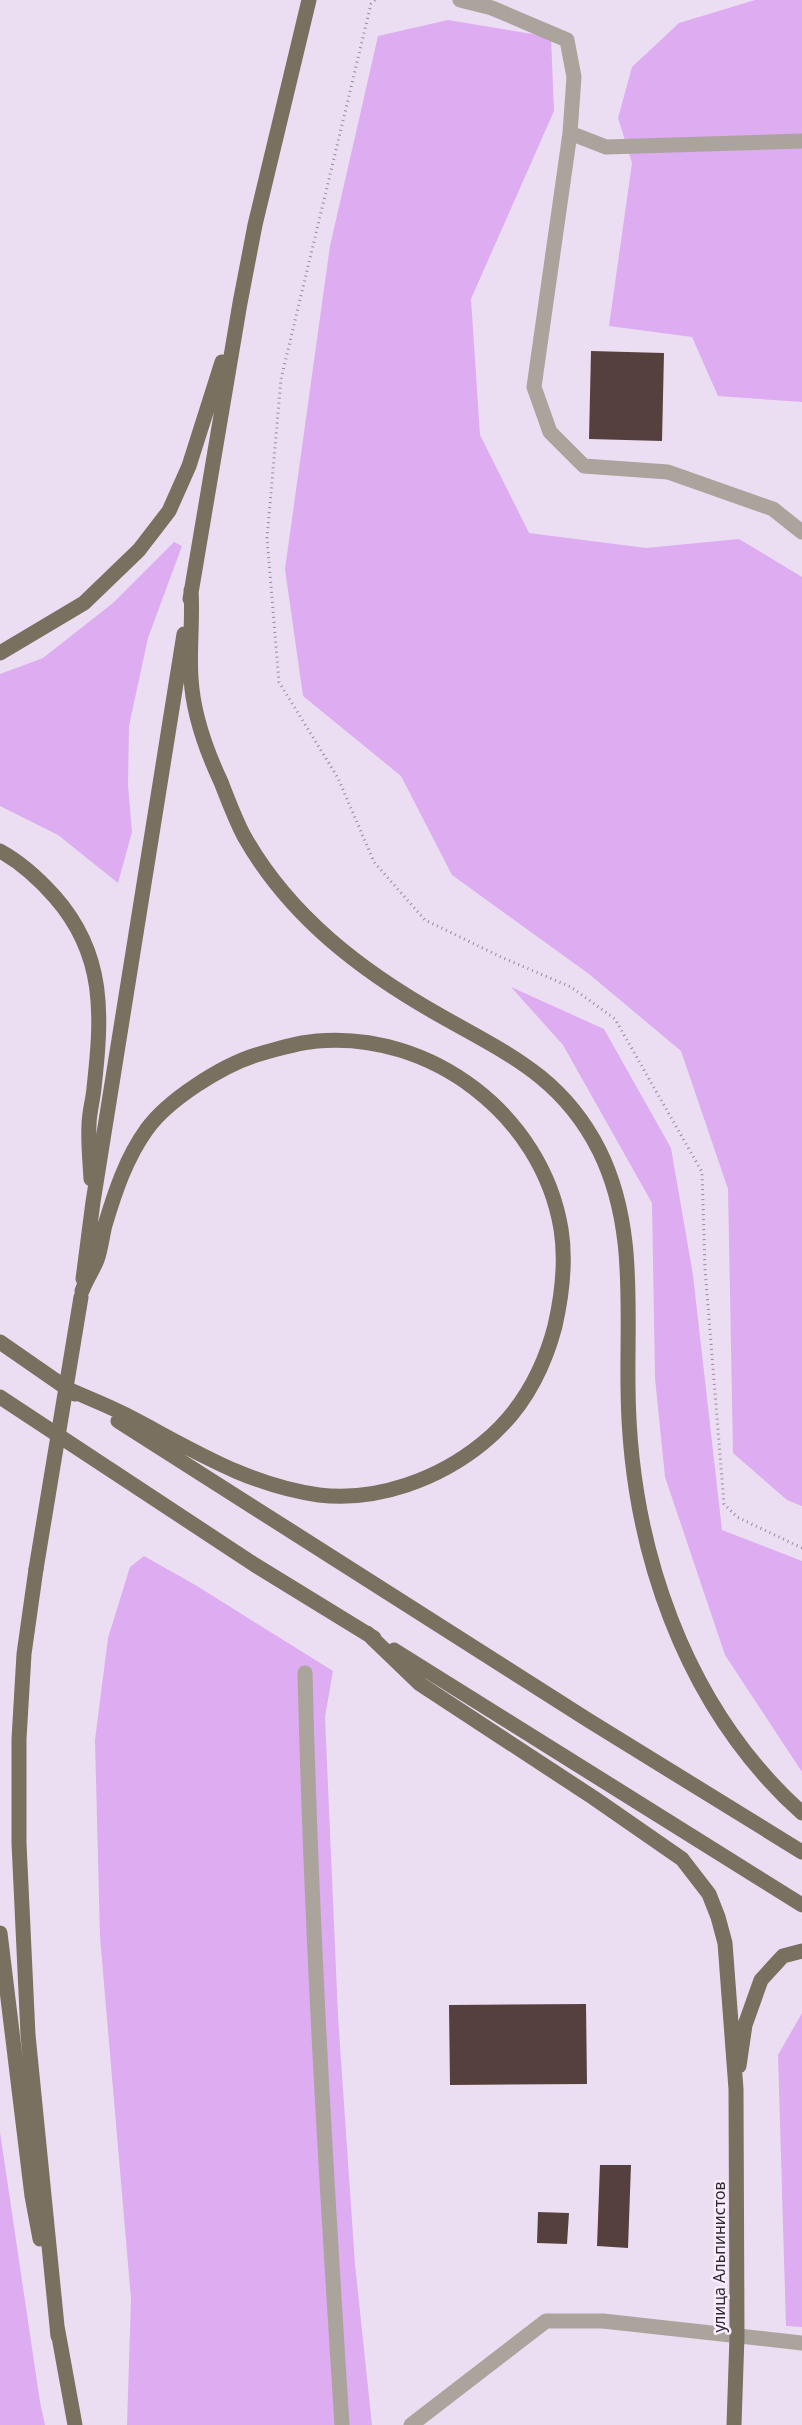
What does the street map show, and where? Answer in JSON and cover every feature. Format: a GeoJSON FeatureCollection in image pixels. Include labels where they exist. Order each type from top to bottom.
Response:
{"type":"FeatureCollection","features":[{"type":"Feature","properties":{"kind":"main road"},"geometry":{"type":"LineString","coordinates":[[58,2336],[28,2035],[20,1852],[19,1739],[24,1654],[81,1294],[93,1202],[191,590],[240,303],[255,225],[309,0]]}},
{"type":"Feature","properties":{"kind":"main road"},"geometry":{"type":"LineString","coordinates":[[0,654],[84,603],[139,550],[169,511],[189,466],[240,303]]}},
{"type":"Feature","properties":{"kind":"main road"},"geometry":{"type":"LineString","coordinates":[[191,590],[191,679],[205,746],[242,833],[269,876],[317,930],[355,961],[426,1007],[501,1050],[554,1086],[582,1121],[600,1152],[612,1181],[624,1225],[628,1262],[628,1391],[632,1448],[640,1506],[656,1577],[684,1653],[710,1702],[761,1772],[802,1813]]}},
{"type":"Feature","properties":{"kind":"main road"},"geometry":{"type":"LineString","coordinates":[[0,851],[32,872],[69,912],[83,935],[95,967],[99,998],[100,1034],[89,1123],[93,1202]]}},
{"type":"Feature","properties":{"kind":"main road"},"geometry":{"type":"LineString","coordinates":[[68,1389],[121,1412],[231,1471],[265,1483],[322,1495],[373,1494],[396,1488],[435,1474],[469,1454],[497,1431],[521,1403],[538,1375],[551,1340],[560,1306],[563,1269],[561,1228],[549,1188],[534,1156],[510,1120],[486,1096],[457,1074],[417,1056],[382,1046],[349,1041],[317,1041],[278,1048],[245,1059],[211,1076],[180,1098],[149,1126],[127,1162],[105,1226],[97,1261],[81,1294]]}},
{"type":"Feature","properties":{"kind":"main road"},"geometry":{"type":"LineString","coordinates":[[0,1342],[68,1389],[588,1720],[802,1852]]}},
{"type":"Feature","properties":{"kind":"main road"},"geometry":{"type":"LineString","coordinates":[[0,1397],[255,1565],[802,1905]]}},
{"type":"Feature","properties":{"kind":"main road"},"geometry":{"type":"LineString","coordinates":[[367,1634],[420,1684],[660,1842],[682,1859],[697,1876],[709,1894],[725,1943],[736,2090]]}},
{"type":"Feature","properties":{"kind":"main road"},"geometry":{"type":"LineString","coordinates":[[0,1934],[32,2196],[75,2425]]}},
{"type":"Feature","properties":{"kind":"main road"},"geometry":{"type":"LineString","coordinates":[[736,2090],[745,2025],[761,1980],[783,1956],[802,1951]]}},
{"type":"Feature","properties":{"kind":"main road","name":"улица Альпинистов"},"geometry":{"type":"LineString","coordinates":[[734,2425],[737,2336],[736,2090]]}},
{"type":"Feature","properties":{"kind":"street"},"geometry":{"type":"LineString","coordinates":[[460,0],[492,8],[567,40],[574,77],[570,133],[534,387],[550,432],[584,466],[668,472],[773,509],[802,532]]}},
{"type":"Feature","properties":{"kind":"street"},"geometry":{"type":"LineString","coordinates":[[570,133],[606,147],[802,141]]}},
{"type":"Feature","properties":{"kind":"street"},"geometry":{"type":"LineString","coordinates":[[305,1672],[308,1824],[320,2072],[342,2425]]}},
{"type":"Feature","properties":{"kind":"street"},"geometry":{"type":"LineString","coordinates":[[411,2425],[546,2321],[603,2321],[802,2343]]}},
{"type":"Feature","properties":{"kind":"path"},"geometry":{"type":"LineString","coordinates":[[375,0],[371,4],[281,379],[267,538],[279,682],[338,778],[374,862],[425,920],[501,957],[571,987],[615,1019],[702,1172],[706,1279],[724,1504],[737,1517],[802,1548]]}},
{"type":"Feature","properties":{"kind":"shaded area"},"geometry":{"type":"Polygon","coordinates":[[[755,0],[802,0],[802,402],[718,396],[692,337],[609,326],[632,163],[618,118],[632,67],[679,23],[755,0]]]}},
{"type":"Feature","properties":{"kind":"shaded area"},"geometry":{"type":"Polygon","coordinates":[[[448,20],[551,37],[554,111],[471,299],[480,435],[529,533],[646,548],[739,539],[802,577],[802,1506],[787,1500],[733,1453],[728,1189],[681,1051],[589,974],[452,875],[401,776],[303,696],[285,569],[330,246],[378,36],[448,20]]]}},
{"type":"Feature","properties":{"kind":"shaded area"},"geometry":{"type":"Polygon","coordinates":[[[174,542],[182,546],[148,638],[129,726],[128,785],[132,832],[118,883],[58,835],[0,806],[0,674],[43,658],[113,603],[174,542]]]}},
{"type":"Feature","properties":{"kind":"shaded area"},"geometry":{"type":"Polygon","coordinates":[[[511,987],[604,1029],[671,1148],[693,1275],[722,1530],[802,1561],[802,1772],[725,1655],[665,1477],[655,1378],[652,1203],[563,1045],[511,987]]]}},
{"type":"Feature","properties":{"kind":"shaded area"},"geometry":{"type":"Polygon","coordinates":[[[144,1556],[197,1586],[333,1671],[325,1717],[338,2016],[355,2264],[372,2425],[127,2425],[131,2299],[100,1937],[95,1740],[108,1638],[130,1567],[144,1556]]]}},
{"type":"Feature","properties":{"kind":"shaded area"},"geometry":{"type":"Polygon","coordinates":[[[802,2013],[802,2327],[786,2326],[778,2055],[802,2013]]]}},
{"type":"Feature","properties":{"kind":"shaded area"},"geometry":{"type":"Polygon","coordinates":[[[0,2132],[40,2402],[45,2425],[0,2425],[0,2132]]]}},
{"type":"Feature","properties":{"kind":"building"},"geometry":{"type":"Polygon","coordinates":[[[591,351],[664,353],[662,441],[589,439],[591,351]]]}},
{"type":"Feature","properties":{"kind":"building"},"geometry":{"type":"Polygon","coordinates":[[[586,2004],[587,2084],[450,2085],[449,2005],[586,2004]]]}},
{"type":"Feature","properties":{"kind":"building"},"geometry":{"type":"Polygon","coordinates":[[[600,2165],[631,2165],[628,2248],[597,2246],[600,2165]]]}},
{"type":"Feature","properties":{"kind":"building"},"geometry":{"type":"Polygon","coordinates":[[[538,2212],[569,2213],[567,2244],[537,2243],[538,2212]]]}}]}
